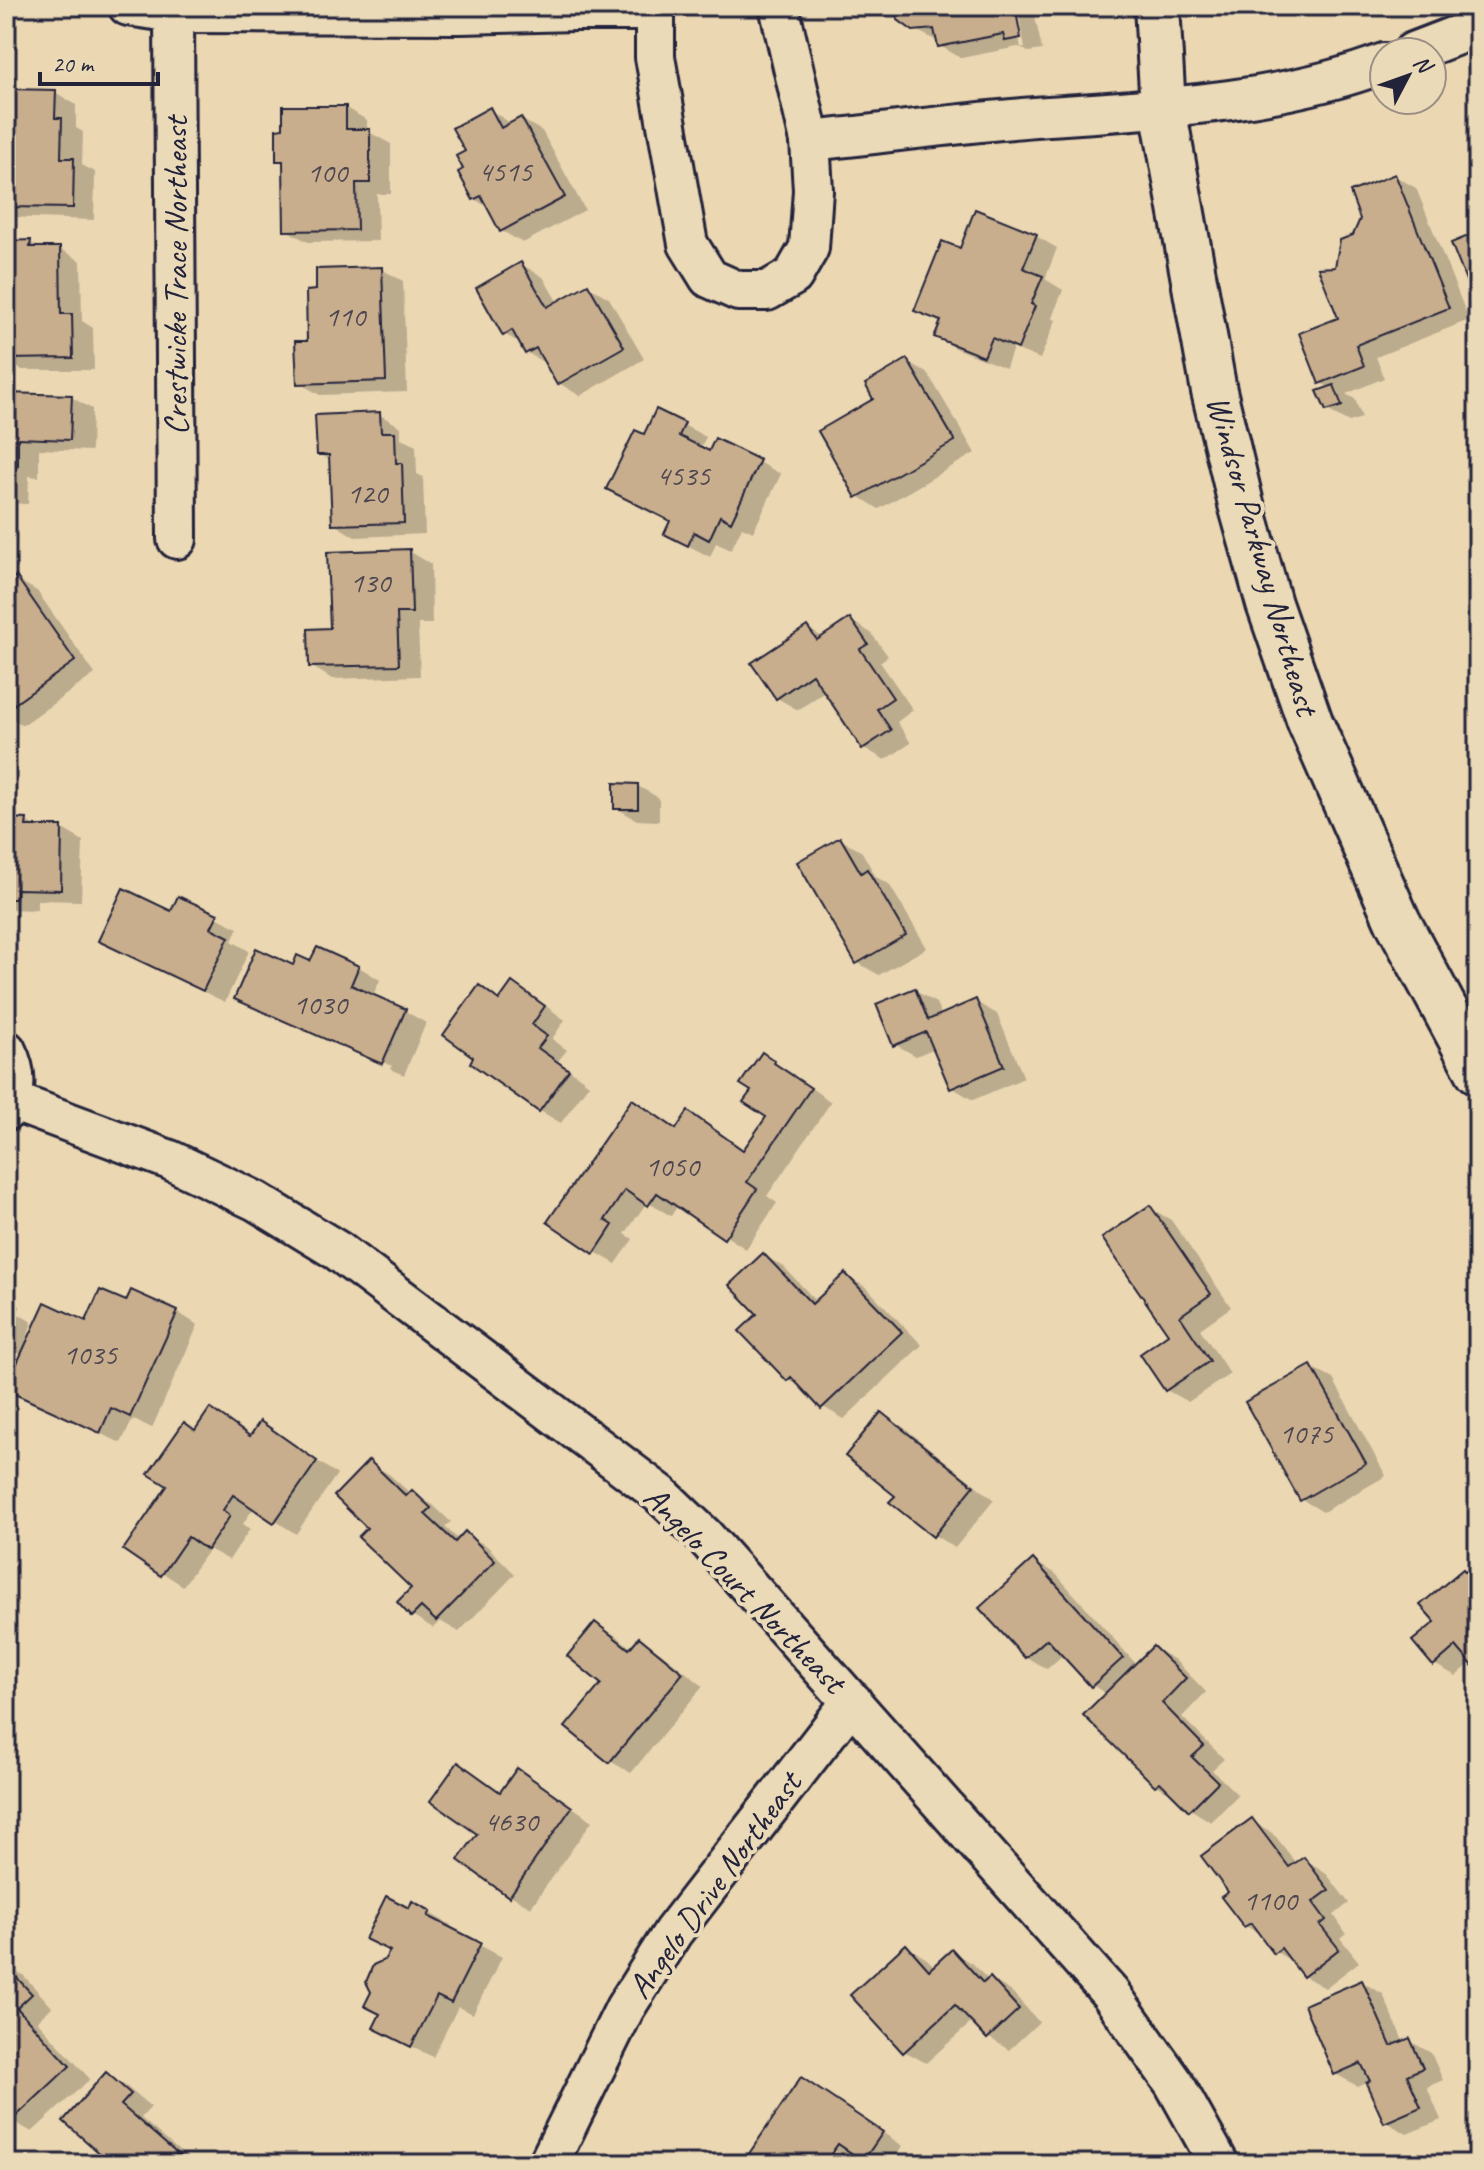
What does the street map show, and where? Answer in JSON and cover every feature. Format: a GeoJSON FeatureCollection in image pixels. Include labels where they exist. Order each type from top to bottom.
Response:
{"type":"FeatureCollection","features":[{"type":"Feature","properties":{"kind":"street"},"geometry":{"type":"LineString","coordinates":[[128,6],[174,13],[460,14],[656,9],[655,57],[688,244],[709,278],[738,291],[767,291],[793,276],[809,248],[813,190],[810,141],[779,6]]}},
{"type":"Feature","properties":{"kind":"street","name":"Windsor Parkway Northeast"},"geometry":{"type":"LineString","coordinates":[[1157,6],[1163,108],[1214,391],[1269,604],[1310,722],[1398,922],[1478,1071]]}},
{"type":"Feature","properties":{"kind":"street","name":"Crestwicke Trace Northeast"},"geometry":{"type":"LineString","coordinates":[[174,13],[177,539]]}},
{"type":"Feature","properties":{"kind":"street"},"geometry":{"type":"LineString","coordinates":[[1448,39],[1478,27]]}},
{"type":"Feature","properties":{"kind":"street"},"geometry":{"type":"LineString","coordinates":[[810,141],[1029,118],[1163,108],[1268,93],[1368,69]]}},
{"type":"Feature","properties":{"kind":"street","name":"Angelo Court Northeast"},"geometry":{"type":"LineString","coordinates":[[6,1050],[15,1078],[9,1106],[170,1160],[256,1201],[338,1251],[660,1494],[705,1537],[1110,1993],[1174,2083],[1219,2164]]}},
{"type":"Feature","properties":{"kind":"street","name":"Angelo Drive Northeast"},"geometry":{"type":"LineString","coordinates":[[548,2164],[625,2008],[673,1932],[852,1701]]}},
{"type":"Feature","properties":{"kind":"building"},"geometry":{"type":"Polygon","coordinates":[[[893,6],[1015,6],[1021,38],[1005,41],[1003,34],[938,47],[934,29],[913,31],[898,20],[893,6]]]}},
{"type":"Feature","properties":{"kind":"building"},"geometry":{"type":"Polygon","coordinates":[[[6,89],[56,90],[55,118],[62,118],[61,158],[74,158],[73,208],[6,207],[6,89]]]}},
{"type":"Feature","properties":{"kind":"building"},"geometry":{"type":"Polygon","coordinates":[[[283,106],[346,106],[346,129],[370,129],[370,183],[356,183],[357,230],[284,231],[283,161],[276,161],[276,129],[283,128],[283,106]]]}},
{"type":"Feature","properties":{"kind":"building"},"geometry":{"type":"Polygon","coordinates":[[[490,107],[501,128],[521,117],[565,197],[500,232],[481,196],[473,200],[458,172],[463,169],[456,156],[465,151],[452,128],[490,107]]]}},
{"type":"Feature","properties":{"kind":"building"},"geometry":{"type":"Polygon","coordinates":[[[1395,174],[1449,308],[1356,345],[1364,366],[1319,384],[1299,333],[1338,318],[1318,268],[1335,267],[1340,240],[1353,235],[1360,219],[1350,192],[1395,174]]]}},
{"type":"Feature","properties":{"kind":"building"},"geometry":{"type":"Polygon","coordinates":[[[975,209],[1037,234],[1023,268],[1043,276],[1018,349],[992,338],[984,357],[934,337],[941,321],[914,311],[942,241],[960,248],[975,209]]]}},
{"type":"Feature","properties":{"kind":"building"},"geometry":{"type":"Polygon","coordinates":[[[1478,232],[1478,292],[1472,295],[1451,243],[1478,232]]]}},
{"type":"Feature","properties":{"kind":"building"},"geometry":{"type":"Polygon","coordinates":[[[31,240],[30,247],[60,247],[61,314],[72,314],[73,358],[6,359],[6,241],[31,240]]]}},
{"type":"Feature","properties":{"kind":"building"},"geometry":{"type":"Polygon","coordinates":[[[521,262],[547,307],[588,284],[624,347],[557,385],[536,348],[525,354],[512,330],[503,336],[476,288],[521,262]]]}},
{"type":"Feature","properties":{"kind":"building"},"geometry":{"type":"Polygon","coordinates":[[[382,267],[386,381],[297,384],[295,341],[307,341],[306,291],[316,290],[316,269],[382,267]]]}},
{"type":"Feature","properties":{"kind":"building"},"geometry":{"type":"Polygon","coordinates":[[[907,359],[955,441],[856,498],[818,431],[873,399],[865,384],[907,359]]]}},
{"type":"Feature","properties":{"kind":"building"},"geometry":{"type":"Polygon","coordinates":[[[1334,385],[1342,406],[1326,411],[1317,391],[1334,385]]]}},
{"type":"Feature","properties":{"kind":"building"},"geometry":{"type":"Polygon","coordinates":[[[6,393],[72,395],[70,440],[18,438],[18,466],[8,465],[7,492],[6,393]]]}},
{"type":"Feature","properties":{"kind":"building"},"geometry":{"type":"Polygon","coordinates":[[[656,409],[685,423],[679,436],[709,451],[715,438],[760,460],[731,522],[720,516],[709,540],[694,532],[688,546],[664,534],[670,521],[606,489],[635,430],[644,434],[656,409]]]}},
{"type":"Feature","properties":{"kind":"building"},"geometry":{"type":"Polygon","coordinates":[[[380,412],[381,432],[395,432],[396,463],[402,463],[404,523],[332,525],[329,455],[317,455],[315,415],[380,412]]]}},
{"type":"Feature","properties":{"kind":"building"},"geometry":{"type":"Polygon","coordinates":[[[410,549],[412,613],[397,613],[399,665],[309,667],[308,629],[330,628],[327,552],[410,549]]]}},
{"type":"Feature","properties":{"kind":"building"},"geometry":{"type":"Polygon","coordinates":[[[16,576],[75,661],[6,710],[6,583],[16,576]]]}},
{"type":"Feature","properties":{"kind":"building"},"geometry":{"type":"Polygon","coordinates":[[[850,618],[868,644],[860,649],[893,698],[877,709],[891,730],[862,749],[812,674],[776,699],[751,663],[807,626],[817,640],[850,618]]]}},
{"type":"Feature","properties":{"kind":"building"},"geometry":{"type":"Polygon","coordinates":[[[614,783],[638,784],[638,809],[614,809],[614,783]]]}},
{"type":"Feature","properties":{"kind":"building"},"geometry":{"type":"Polygon","coordinates":[[[6,818],[27,819],[26,826],[62,826],[61,890],[16,889],[16,899],[6,899],[6,818]]]}},
{"type":"Feature","properties":{"kind":"building"},"geometry":{"type":"Polygon","coordinates":[[[840,837],[861,873],[867,869],[906,935],[856,964],[797,862],[840,837]]]}},
{"type":"Feature","properties":{"kind":"building"},"geometry":{"type":"Polygon","coordinates":[[[123,888],[171,911],[178,896],[218,914],[211,928],[229,937],[203,991],[98,941],[123,888]]]}},
{"type":"Feature","properties":{"kind":"building"},"geometry":{"type":"Polygon","coordinates":[[[317,947],[359,966],[351,985],[406,1009],[382,1064],[234,999],[256,948],[293,965],[297,955],[310,961],[317,947]]]}},
{"type":"Feature","properties":{"kind":"building"},"geometry":{"type":"Polygon","coordinates":[[[512,982],[545,1006],[532,1025],[547,1036],[538,1048],[569,1070],[539,1112],[470,1063],[473,1057],[443,1035],[479,985],[499,1000],[512,982]]]}},
{"type":"Feature","properties":{"kind":"building"},"geometry":{"type":"Polygon","coordinates":[[[915,988],[928,1020],[976,999],[1004,1066],[950,1089],[926,1032],[893,1046],[876,1004],[915,988]]]}},
{"type":"Feature","properties":{"kind":"building"},"geometry":{"type":"Polygon","coordinates":[[[762,1052],[811,1088],[747,1182],[757,1189],[724,1239],[657,1193],[648,1206],[625,1190],[605,1220],[613,1225],[594,1254],[547,1222],[632,1099],[676,1129],[688,1111],[743,1150],[766,1117],[743,1102],[751,1091],[740,1084],[762,1052]]]}},
{"type":"Feature","properties":{"kind":"building"},"geometry":{"type":"Polygon","coordinates":[[[1150,1205],[1211,1294],[1180,1316],[1210,1361],[1165,1391],[1140,1354],[1168,1334],[1102,1238],[1150,1205]]]}},
{"type":"Feature","properties":{"kind":"building"},"geometry":{"type":"Polygon","coordinates":[[[763,1253],[812,1304],[845,1273],[902,1332],[821,1409],[791,1377],[787,1381],[739,1331],[757,1314],[729,1285],[763,1253]]]}},
{"type":"Feature","properties":{"kind":"building"},"geometry":{"type":"Polygon","coordinates":[[[100,1290],[126,1301],[131,1290],[178,1311],[130,1417],[111,1408],[100,1433],[6,1390],[6,1387],[45,1302],[86,1321],[100,1290]]]}},
{"type":"Feature","properties":{"kind":"building"},"geometry":{"type":"Polygon","coordinates":[[[1311,1365],[1366,1463],[1300,1501],[1245,1402],[1311,1365]]]}},
{"type":"Feature","properties":{"kind":"building"},"geometry":{"type":"Polygon","coordinates":[[[210,1408],[250,1436],[260,1421],[317,1461],[274,1523],[233,1495],[223,1510],[230,1516],[207,1550],[188,1537],[161,1576],[123,1550],[167,1486],[148,1474],[184,1422],[195,1430],[210,1408]]]}},
{"type":"Feature","properties":{"kind":"building"},"geometry":{"type":"Polygon","coordinates":[[[881,1412],[974,1486],[933,1537],[889,1502],[895,1496],[845,1456],[881,1412]]]}},
{"type":"Feature","properties":{"kind":"building"},"geometry":{"type":"Polygon","coordinates":[[[369,1460],[406,1496],[412,1490],[431,1508],[425,1514],[455,1542],[465,1531],[495,1561],[436,1621],[421,1607],[411,1617],[397,1602],[411,1588],[358,1537],[367,1528],[334,1496],[369,1460]]]}},
{"type":"Feature","properties":{"kind":"building"},"geometry":{"type":"Polygon","coordinates":[[[1033,1559],[1123,1658],[1091,1687],[1047,1639],[1025,1658],[979,1608],[1033,1559]]]}},
{"type":"Feature","properties":{"kind":"building"},"geometry":{"type":"Polygon","coordinates":[[[1463,1569],[1478,1586],[1478,1672],[1456,1646],[1433,1666],[1412,1641],[1435,1622],[1420,1605],[1463,1569]]]}},
{"type":"Feature","properties":{"kind":"building"},"geometry":{"type":"Polygon","coordinates":[[[595,1622],[629,1649],[639,1637],[683,1673],[609,1763],[565,1727],[601,1684],[567,1656],[595,1622]]]}},
{"type":"Feature","properties":{"kind":"building"},"geometry":{"type":"Polygon","coordinates":[[[1153,1646],[1186,1678],[1162,1703],[1204,1746],[1192,1757],[1218,1782],[1189,1811],[1160,1782],[1155,1786],[1083,1715],[1153,1646]]]}},
{"type":"Feature","properties":{"kind":"building"},"geometry":{"type":"Polygon","coordinates":[[[458,1762],[500,1792],[517,1768],[572,1807],[509,1897],[458,1860],[477,1834],[430,1801],[458,1762]]]}},
{"type":"Feature","properties":{"kind":"building"},"geometry":{"type":"Polygon","coordinates":[[[1252,1818],[1289,1867],[1304,1857],[1329,1890],[1313,1902],[1326,1920],[1320,1925],[1339,1949],[1303,1977],[1281,1948],[1274,1954],[1251,1923],[1244,1927],[1221,1897],[1228,1892],[1201,1856],[1252,1818]]]}},
{"type":"Feature","properties":{"kind":"building"},"geometry":{"type":"Polygon","coordinates":[[[386,1896],[409,1908],[412,1901],[431,1911],[428,1916],[481,1943],[451,2003],[437,1996],[411,2047],[373,2028],[380,2014],[364,2006],[371,1992],[366,1982],[373,1965],[384,1960],[390,1951],[365,1939],[386,1896]]]}},
{"type":"Feature","properties":{"kind":"building"},"geometry":{"type":"Polygon","coordinates":[[[906,1944],[929,1970],[952,1949],[983,1983],[990,1977],[1019,2009],[987,2039],[955,2005],[903,2053],[850,1995],[906,1944]]]}},
{"type":"Feature","properties":{"kind":"building"},"geometry":{"type":"Polygon","coordinates":[[[6,1966],[32,1994],[17,2008],[70,2066],[10,2122],[6,2117],[6,1966]]]}},
{"type":"Feature","properties":{"kind":"building"},"geometry":{"type":"Polygon","coordinates":[[[1362,1980],[1391,2046],[1410,2038],[1423,2068],[1407,2075],[1421,2107],[1384,2123],[1366,2083],[1370,2081],[1361,2063],[1334,2075],[1304,2005],[1362,1980]]]}},
{"type":"Feature","properties":{"kind":"building"},"geometry":{"type":"Polygon","coordinates":[[[106,2072],[131,2094],[121,2105],[189,2164],[112,2164],[63,2121],[106,2072]]]}},
{"type":"Feature","properties":{"kind":"building"},"geometry":{"type":"Polygon","coordinates":[[[801,2077],[883,2132],[863,2161],[838,2144],[824,2164],[742,2164],[801,2077]]]}}]}
